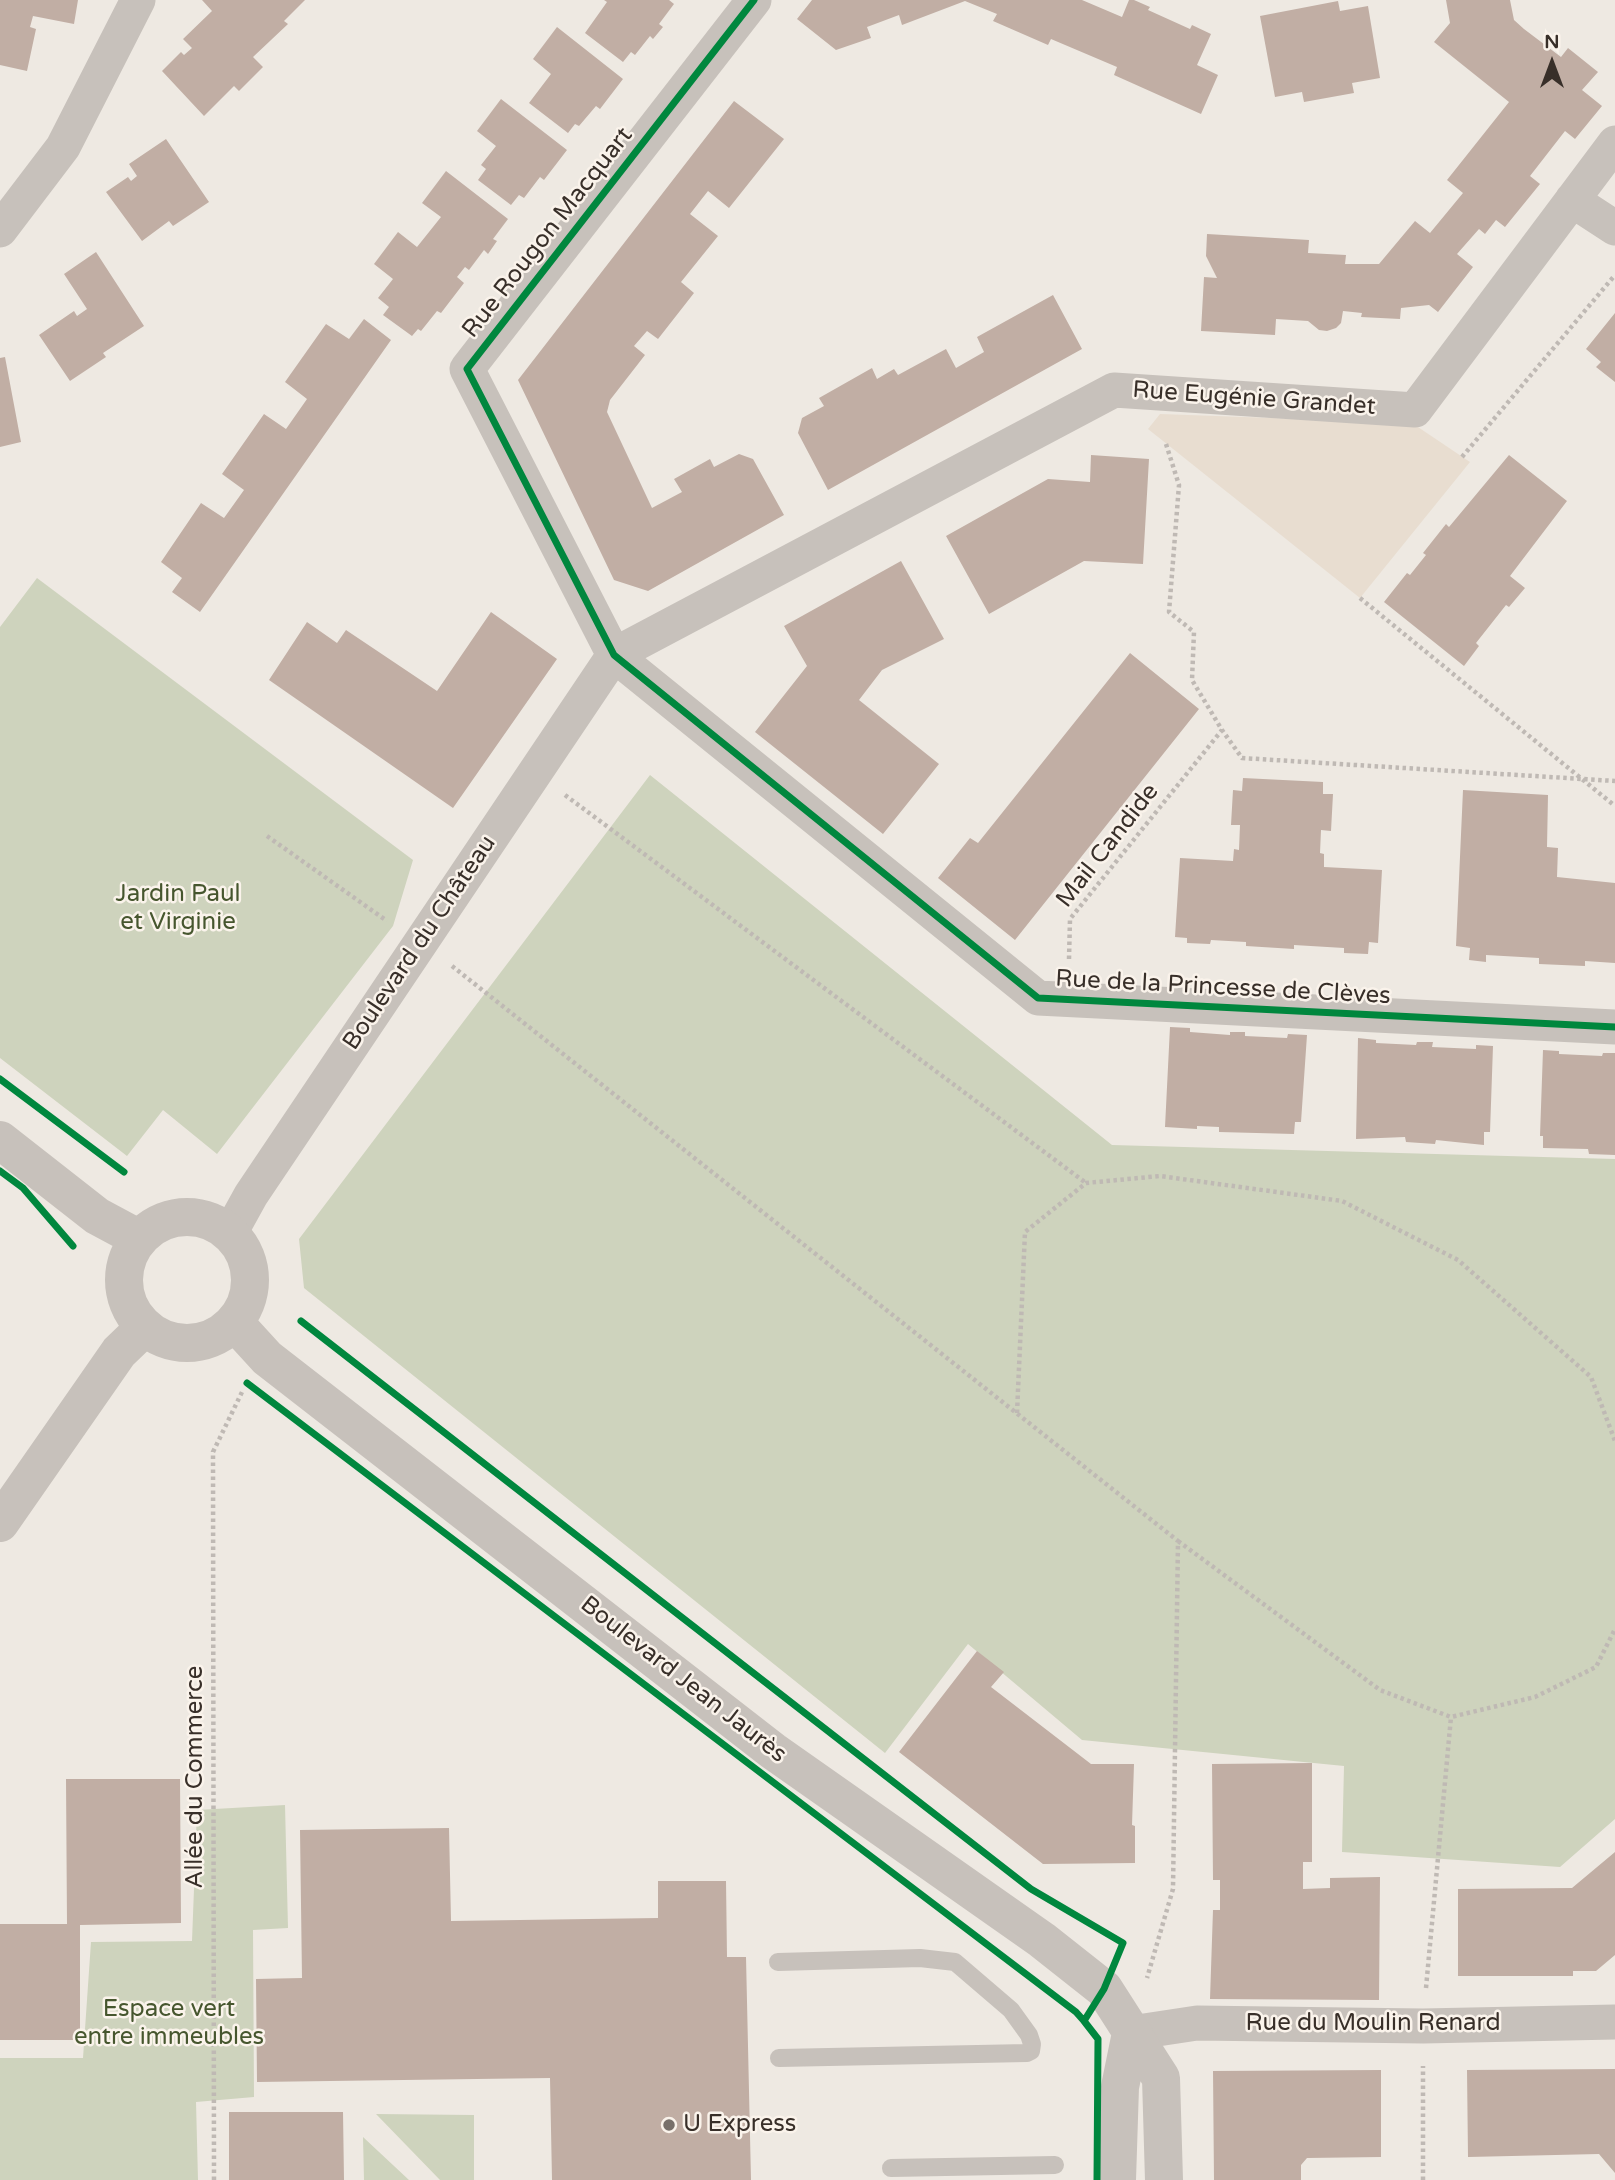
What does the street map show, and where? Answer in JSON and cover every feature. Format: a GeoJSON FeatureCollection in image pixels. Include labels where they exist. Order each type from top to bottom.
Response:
{"type":"FeatureCollection","features":[{"type":"Feature","properties":{"kind":"street"},"geometry":{"type":"LineString","coordinates":[[0,230],[63,147],[138,0]]}},
{"type":"Feature","properties":{"kind":"street","name":"Rue Rougon Macquart"},"geometry":{"type":"LineString","coordinates":[[614,655],[467,369],[754,0]]}},
{"type":"Feature","properties":{"kind":"street","name":"Rue Eugénie Grandet"},"geometry":{"type":"LineString","coordinates":[[614,655],[1114,390],[1415,410],[1615,142]]}},
{"type":"Feature","properties":{"kind":"street"},"geometry":{"type":"LineString","coordinates":[[1572,200],[1615,228]]}},
{"type":"Feature","properties":{"kind":"street","name":"Boulevard du Château"},"geometry":{"type":"LineString","coordinates":[[230,1233],[407,934],[535,773],[614,655]]}},
{"type":"Feature","properties":{"kind":"street","name":"Rue de la Princesse de Clèves"},"geometry":{"type":"LineString","coordinates":[[614,655],[1038,998],[1615,1027]]}},
{"type":"Feature","properties":{"kind":"street"},"geometry":{"type":"LineString","coordinates":[[0,1140],[97,1216],[138,1238]]}},
{"type":"Feature","properties":{"kind":"street"},"geometry":{"type":"LineString","coordinates":[[193,1216],[213,1222],[230,1233],[242,1248],[250,1267],[246,1306],[235,1323],[204,1342],[186,1344],[168,1341],[135,1319],[126,1299],[123,1278],[127,1257],[138,1238],[154,1225],[173,1218],[193,1216]]}},
{"type":"Feature","properties":{"kind":"street","name":"Boulevard Jean Jaurès"},"geometry":{"type":"LineString","coordinates":[[235,1323],[267,1358],[773,1751],[1063,1956],[1104,1989],[1120,2010],[1161,2078],[1164,2180]]}},
{"type":"Feature","properties":{"kind":"street"},"geometry":{"type":"LineString","coordinates":[[0,1523],[119,1352],[145,1327]]}},
{"type":"Feature","properties":{"kind":"street","name":"Rue du Moulin Renard"},"geometry":{"type":"LineString","coordinates":[[1131,2032],[1197,2023],[1423,2026],[1615,2022]]}},
{"type":"Feature","properties":{"kind":"street"},"geometry":{"type":"LineString","coordinates":[[1117,2180],[1120,2087],[1131,2032]]}},
{"type":"Feature","properties":{"kind":"lane"},"geometry":{"type":"LineString","coordinates":[[778,1962],[920,1958],[955,1962],[1011,2010],[1029,2035],[1031,2051],[779,2058]]}},
{"type":"Feature","properties":{"kind":"lane"},"geometry":{"type":"LineString","coordinates":[[891,2168],[1055,2165]]}},
{"type":"Feature","properties":{"kind":"path"},"geometry":{"type":"LineString","coordinates":[[1462,457],[1615,275]]}},
{"type":"Feature","properties":{"kind":"path"},"geometry":{"type":"LineString","coordinates":[[1166,444],[1180,485],[1169,612],[1194,632],[1192,680],[1242,758],[1615,781]]}},
{"type":"Feature","properties":{"kind":"path"},"geometry":{"type":"LineString","coordinates":[[1360,598],[1615,806]]}},
{"type":"Feature","properties":{"kind":"path"},"geometry":{"type":"LineString","coordinates":[[535,773],[1086,1183]]}},
{"type":"Feature","properties":{"kind":"path"},"geometry":{"type":"LineString","coordinates":[[267,836],[407,934],[1178,1541],[1380,1690],[1451,1717],[1535,1697],[1596,1667],[1615,1629]]}},
{"type":"Feature","properties":{"kind":"path"},"geometry":{"type":"LineString","coordinates":[[1017,1414],[1025,1231],[1086,1183],[1160,1176],[1342,1201],[1458,1260],[1591,1377],[1613,1428],[1615,1441]]}},
{"type":"Feature","properties":{"kind":"path"},"geometry":{"type":"LineString","coordinates":[[1131,2032],[1173,1889],[1178,1541]]}},
{"type":"Feature","properties":{"kind":"path"},"geometry":{"type":"LineString","coordinates":[[1423,2180],[1423,2026],[1451,1717]]}},
{"type":"Feature","properties":{"kind":"green space","name":"Jardin Paul et Virginie"},"geometry":{"type":"Polygon","coordinates":[[[37,578],[413,860],[393,926],[217,1154],[163,1110],[127,1156],[0,1058],[0,627],[37,578]]]}},
{"type":"Feature","properties":{"kind":"green space"},"geometry":{"type":"Polygon","coordinates":[[[650,775],[1112,1145],[1615,1159],[1615,1819],[1560,1867],[1342,1852],[1344,1766],[1082,1740],[968,1644],[885,1753],[304,1288],[299,1239],[650,775]]]}},
{"type":"Feature","properties":{"kind":"green space","name":"Espace vert entre immeubles"},"geometry":{"type":"Polygon","coordinates":[[[285,1805],[288,1928],[253,1930],[254,2097],[196,2102],[198,2180],[0,2180],[0,2058],[83,2058],[91,1942],[192,1941],[197,1810],[285,1805]]]}},
{"type":"Feature","properties":{"kind":"green space"},"geometry":{"type":"Polygon","coordinates":[[[376,2114],[474,2115],[474,2180],[440,2180],[376,2114]]]}},
{"type":"Feature","properties":{"kind":"green space"},"geometry":{"type":"Polygon","coordinates":[[[363,2137],[409,2180],[364,2180],[363,2137]]]}},
{"type":"Feature","properties":{"kind":"shaded area"},"geometry":{"type":"Polygon","coordinates":[[[1160,414],[1412,423],[1470,462],[1360,598],[1148,429],[1160,414]]]}},
{"type":"Feature","properties":{"kind":"building"},"geometry":{"type":"Polygon","coordinates":[[[0,0],[78,0],[74,24],[33,16],[30,27],[36,29],[27,71],[0,65],[0,0]]]}},
{"type":"Feature","properties":{"kind":"building"},"geometry":{"type":"Polygon","coordinates":[[[202,0],[305,0],[284,21],[288,24],[253,57],[263,67],[239,91],[234,86],[204,116],[162,71],[181,52],[184,55],[192,48],[183,39],[212,11],[202,0]]]}},
{"type":"Feature","properties":{"kind":"building"},"geometry":{"type":"Polygon","coordinates":[[[604,0],[669,0],[674,4],[659,24],[663,27],[653,39],[650,36],[635,55],[631,52],[623,62],[585,33],[607,2],[604,0]]]}},
{"type":"Feature","properties":{"kind":"building"},"geometry":{"type":"Polygon","coordinates":[[[812,0],[1082,0],[1122,17],[1129,0],[1134,0],[1150,7],[1148,10],[1190,29],[1192,25],[1211,34],[1197,65],[1218,75],[1201,114],[1114,75],[1117,67],[1051,39],[1048,45],[993,21],[997,14],[965,1],[902,25],[899,15],[867,27],[871,38],[836,50],[797,19],[812,0]]]}},
{"type":"Feature","properties":{"kind":"building"},"geometry":{"type":"Polygon","coordinates":[[[1446,0],[1510,0],[1514,20],[1524,29],[1561,57],[1568,48],[1598,72],[1582,90],[1602,106],[1575,139],[1565,131],[1530,176],[1540,184],[1505,227],[1496,220],[1485,234],[1479,229],[1457,254],[1473,267],[1438,312],[1429,305],[1401,308],[1400,319],[1361,317],[1362,313],[1343,311],[1341,323],[1327,331],[1319,330],[1308,321],[1276,319],[1275,335],[1201,331],[1204,277],[1217,278],[1206,256],[1207,234],[1309,240],[1308,253],[1346,255],[1345,264],[1379,264],[1415,221],[1430,233],[1463,193],[1447,180],[1509,102],[1434,42],[1450,23],[1446,0]]]}},
{"type":"Feature","properties":{"kind":"building"},"geometry":{"type":"Polygon","coordinates":[[[1338,1],[1340,11],[1368,6],[1380,78],[1352,83],[1354,93],[1304,102],[1302,92],[1275,97],[1260,16],[1338,1]]]}},
{"type":"Feature","properties":{"kind":"building"},"geometry":{"type":"Polygon","coordinates":[[[557,27],[623,79],[600,109],[596,106],[579,126],[575,124],[568,133],[529,103],[551,74],[533,59],[557,27]]]}},
{"type":"Feature","properties":{"kind":"building"},"geometry":{"type":"Polygon","coordinates":[[[501,99],[567,150],[544,180],[540,177],[524,198],[519,195],[511,205],[478,180],[486,169],[481,165],[496,146],[477,131],[501,99]]]}},
{"type":"Feature","properties":{"kind":"building"},"geometry":{"type":"Polygon","coordinates":[[[734,101],[784,139],[729,208],[708,191],[690,214],[718,236],[681,282],[694,293],[658,339],[647,331],[634,346],[645,355],[610,400],[607,412],[652,508],[682,492],[674,479],[710,459],[714,467],[739,454],[753,459],[784,515],[648,591],[614,580],[518,380],[734,101]]]}},
{"type":"Feature","properties":{"kind":"building"},"geometry":{"type":"Polygon","coordinates":[[[166,139],[209,202],[173,226],[169,221],[142,241],[106,192],[128,177],[131,181],[137,176],[129,164],[166,139]]]}},
{"type":"Feature","properties":{"kind":"building"},"geometry":{"type":"Polygon","coordinates":[[[446,171],[508,219],[493,239],[497,241],[488,254],[484,250],[469,270],[465,267],[457,277],[464,283],[441,313],[437,311],[421,331],[418,329],[412,336],[383,315],[389,307],[378,298],[393,279],[374,264],[398,232],[417,247],[441,217],[422,203],[446,171]]]}},
{"type":"Feature","properties":{"kind":"building"},"geometry":{"type":"Polygon","coordinates":[[[96,252],[144,326],[103,353],[106,357],[70,381],[39,335],[74,311],[77,316],[87,309],[64,274],[96,252]]]}},
{"type":"Feature","properties":{"kind":"building"},"geometry":{"type":"Polygon","coordinates":[[[1053,295],[1082,349],[828,490],[798,433],[802,418],[824,406],[819,398],[872,368],[877,379],[894,369],[898,375],[946,349],[956,368],[984,352],[977,337],[1053,295]]]}},
{"type":"Feature","properties":{"kind":"building"},"geometry":{"type":"Polygon","coordinates":[[[1615,313],[1615,382],[1596,367],[1601,362],[1586,349],[1615,313]]]}},
{"type":"Feature","properties":{"kind":"building"},"geometry":{"type":"Polygon","coordinates":[[[364,319],[391,340],[200,612],[172,592],[182,578],[161,562],[201,503],[224,518],[244,490],[222,474],[264,414],[286,429],[307,399],[285,382],[326,324],[349,339],[364,319]]]}},
{"type":"Feature","properties":{"kind":"building"},"geometry":{"type":"Polygon","coordinates":[[[5,357],[21,442],[0,447],[0,358],[5,357]]]}},
{"type":"Feature","properties":{"kind":"building"},"geometry":{"type":"Polygon","coordinates":[[[1091,455],[1149,459],[1143,564],[1084,561],[989,614],[946,536],[1048,479],[1090,482],[1091,455]]]}},
{"type":"Feature","properties":{"kind":"building"},"geometry":{"type":"Polygon","coordinates":[[[1509,455],[1567,501],[1510,576],[1525,588],[1509,607],[1506,605],[1476,643],[1479,646],[1464,666],[1384,602],[1407,573],[1410,575],[1426,555],[1423,553],[1446,524],[1449,527],[1509,455]]]}},
{"type":"Feature","properties":{"kind":"building"},"geometry":{"type":"Polygon","coordinates":[[[901,561],[944,639],[882,670],[859,700],[939,764],[883,834],[755,732],[807,666],[784,626],[901,561]]]}},
{"type":"Feature","properties":{"kind":"building"},"geometry":{"type":"Polygon","coordinates":[[[491,612],[557,659],[453,808],[269,680],[307,622],[337,643],[346,630],[437,691],[491,612]]]}},
{"type":"Feature","properties":{"kind":"building"},"geometry":{"type":"Polygon","coordinates":[[[1130,653],[1199,709],[1015,940],[938,878],[970,838],[978,843],[1130,653]]]}},
{"type":"Feature","properties":{"kind":"building"},"geometry":{"type":"Polygon","coordinates":[[[1243,778],[1323,782],[1323,794],[1333,794],[1331,831],[1321,830],[1320,853],[1324,854],[1324,867],[1382,870],[1378,943],[1369,942],[1368,954],[1344,953],[1344,948],[1246,946],[1246,942],[1211,940],[1210,944],[1187,943],[1187,938],[1175,937],[1180,858],[1233,861],[1234,849],[1239,850],[1240,825],[1231,825],[1233,790],[1242,791],[1243,778]]]}},
{"type":"Feature","properties":{"kind":"building"},"geometry":{"type":"Polygon","coordinates":[[[1463,790],[1548,795],[1547,847],[1558,848],[1557,877],[1615,883],[1615,963],[1585,961],[1585,966],[1539,964],[1539,958],[1486,955],[1486,962],[1469,960],[1470,948],[1456,946],[1463,790]]]}},
{"type":"Feature","properties":{"kind":"building"},"geometry":{"type":"Polygon","coordinates":[[[1170,1027],[1190,1028],[1190,1032],[1230,1035],[1230,1032],[1245,1032],[1245,1036],[1287,1038],[1288,1034],[1307,1035],[1301,1122],[1295,1122],[1294,1134],[1219,1132],[1219,1127],[1165,1127],[1170,1027]]]}},
{"type":"Feature","properties":{"kind":"building"},"geometry":{"type":"Polygon","coordinates":[[[1358,1038],[1376,1040],[1376,1043],[1416,1045],[1417,1042],[1433,1042],[1432,1047],[1476,1049],[1476,1045],[1493,1046],[1490,1132],[1484,1132],[1484,1145],[1436,1140],[1435,1144],[1406,1142],[1405,1137],[1356,1139],[1358,1038]]]}},
{"type":"Feature","properties":{"kind":"building"},"geometry":{"type":"Polygon","coordinates":[[[1543,1050],[1559,1051],[1559,1054],[1602,1056],[1603,1053],[1615,1053],[1615,1155],[1589,1154],[1588,1149],[1543,1148],[1543,1136],[1540,1136],[1543,1050]]]}},
{"type":"Feature","properties":{"kind":"building"},"geometry":{"type":"Polygon","coordinates":[[[977,1651],[1004,1672],[991,1687],[1091,1764],[1134,1764],[1132,1825],[1135,1826],[1135,1863],[1043,1864],[899,1752],[977,1651]]]}},
{"type":"Feature","properties":{"kind":"building"},"geometry":{"type":"Polygon","coordinates":[[[1312,1763],[1312,1862],[1303,1862],[1303,1889],[1330,1888],[1330,1878],[1380,1877],[1379,2000],[1210,1999],[1213,1910],[1220,1910],[1220,1880],[1213,1880],[1212,1764],[1312,1763]]]}},
{"type":"Feature","properties":{"kind":"building"},"geometry":{"type":"Polygon","coordinates":[[[66,1779],[180,1779],[181,1923],[80,1925],[80,2040],[0,2040],[0,1924],[67,1924],[66,1779]]]}},
{"type":"Feature","properties":{"kind":"building"},"geometry":{"type":"Polygon","coordinates":[[[449,1828],[451,1921],[658,1918],[658,1881],[726,1881],[727,1957],[746,1957],[751,2180],[552,2180],[550,2078],[257,2082],[256,1979],[302,1978],[300,1830],[449,1828]]]}},
{"type":"Feature","properties":{"kind":"building"},"geometry":{"type":"Polygon","coordinates":[[[1615,1852],[1615,1955],[1596,1971],[1573,1971],[1573,1976],[1458,1976],[1458,1889],[1572,1888],[1615,1852]]]}},
{"type":"Feature","properties":{"kind":"building"},"geometry":{"type":"Polygon","coordinates":[[[1615,2069],[1615,2173],[1599,2154],[1468,2157],[1467,2070],[1615,2069]]]}},
{"type":"Feature","properties":{"kind":"building"},"geometry":{"type":"Polygon","coordinates":[[[1381,2070],[1381,2157],[1307,2158],[1301,2165],[1301,2180],[1214,2180],[1213,2071],[1381,2070]]]}},
{"type":"Feature","properties":{"kind":"building"},"geometry":{"type":"Polygon","coordinates":[[[229,2112],[343,2112],[344,2180],[229,2180],[229,2112]]]}},
{"type":"Feature","properties":{"kind":"cycle path"},"geometry":{"type":"LineString","coordinates":[[754,0],[467,369],[614,655],[1038,998],[1615,1027]]}},
{"type":"Feature","properties":{"kind":"cycle path"},"geometry":{"type":"LineString","coordinates":[[0,1079],[124,1172]]}},
{"type":"Feature","properties":{"kind":"cycle path"},"geometry":{"type":"LineString","coordinates":[[0,1171],[23,1188],[73,1246]]}},
{"type":"Feature","properties":{"kind":"cycle path"},"geometry":{"type":"LineString","coordinates":[[247,1383],[1076,2012],[1084,2021],[1104,1989],[1123,1943],[1031,1889],[301,1321]]}},
{"type":"Feature","properties":{"kind":"cycle path"},"geometry":{"type":"LineString","coordinates":[[1084,2021],[1098,2039],[1097,2180]]}},
{"type":"Feature","properties":{"kind":"place","name":"U Express"},"geometry":{"type":"Point","coordinates":[669,2125]}}]}
